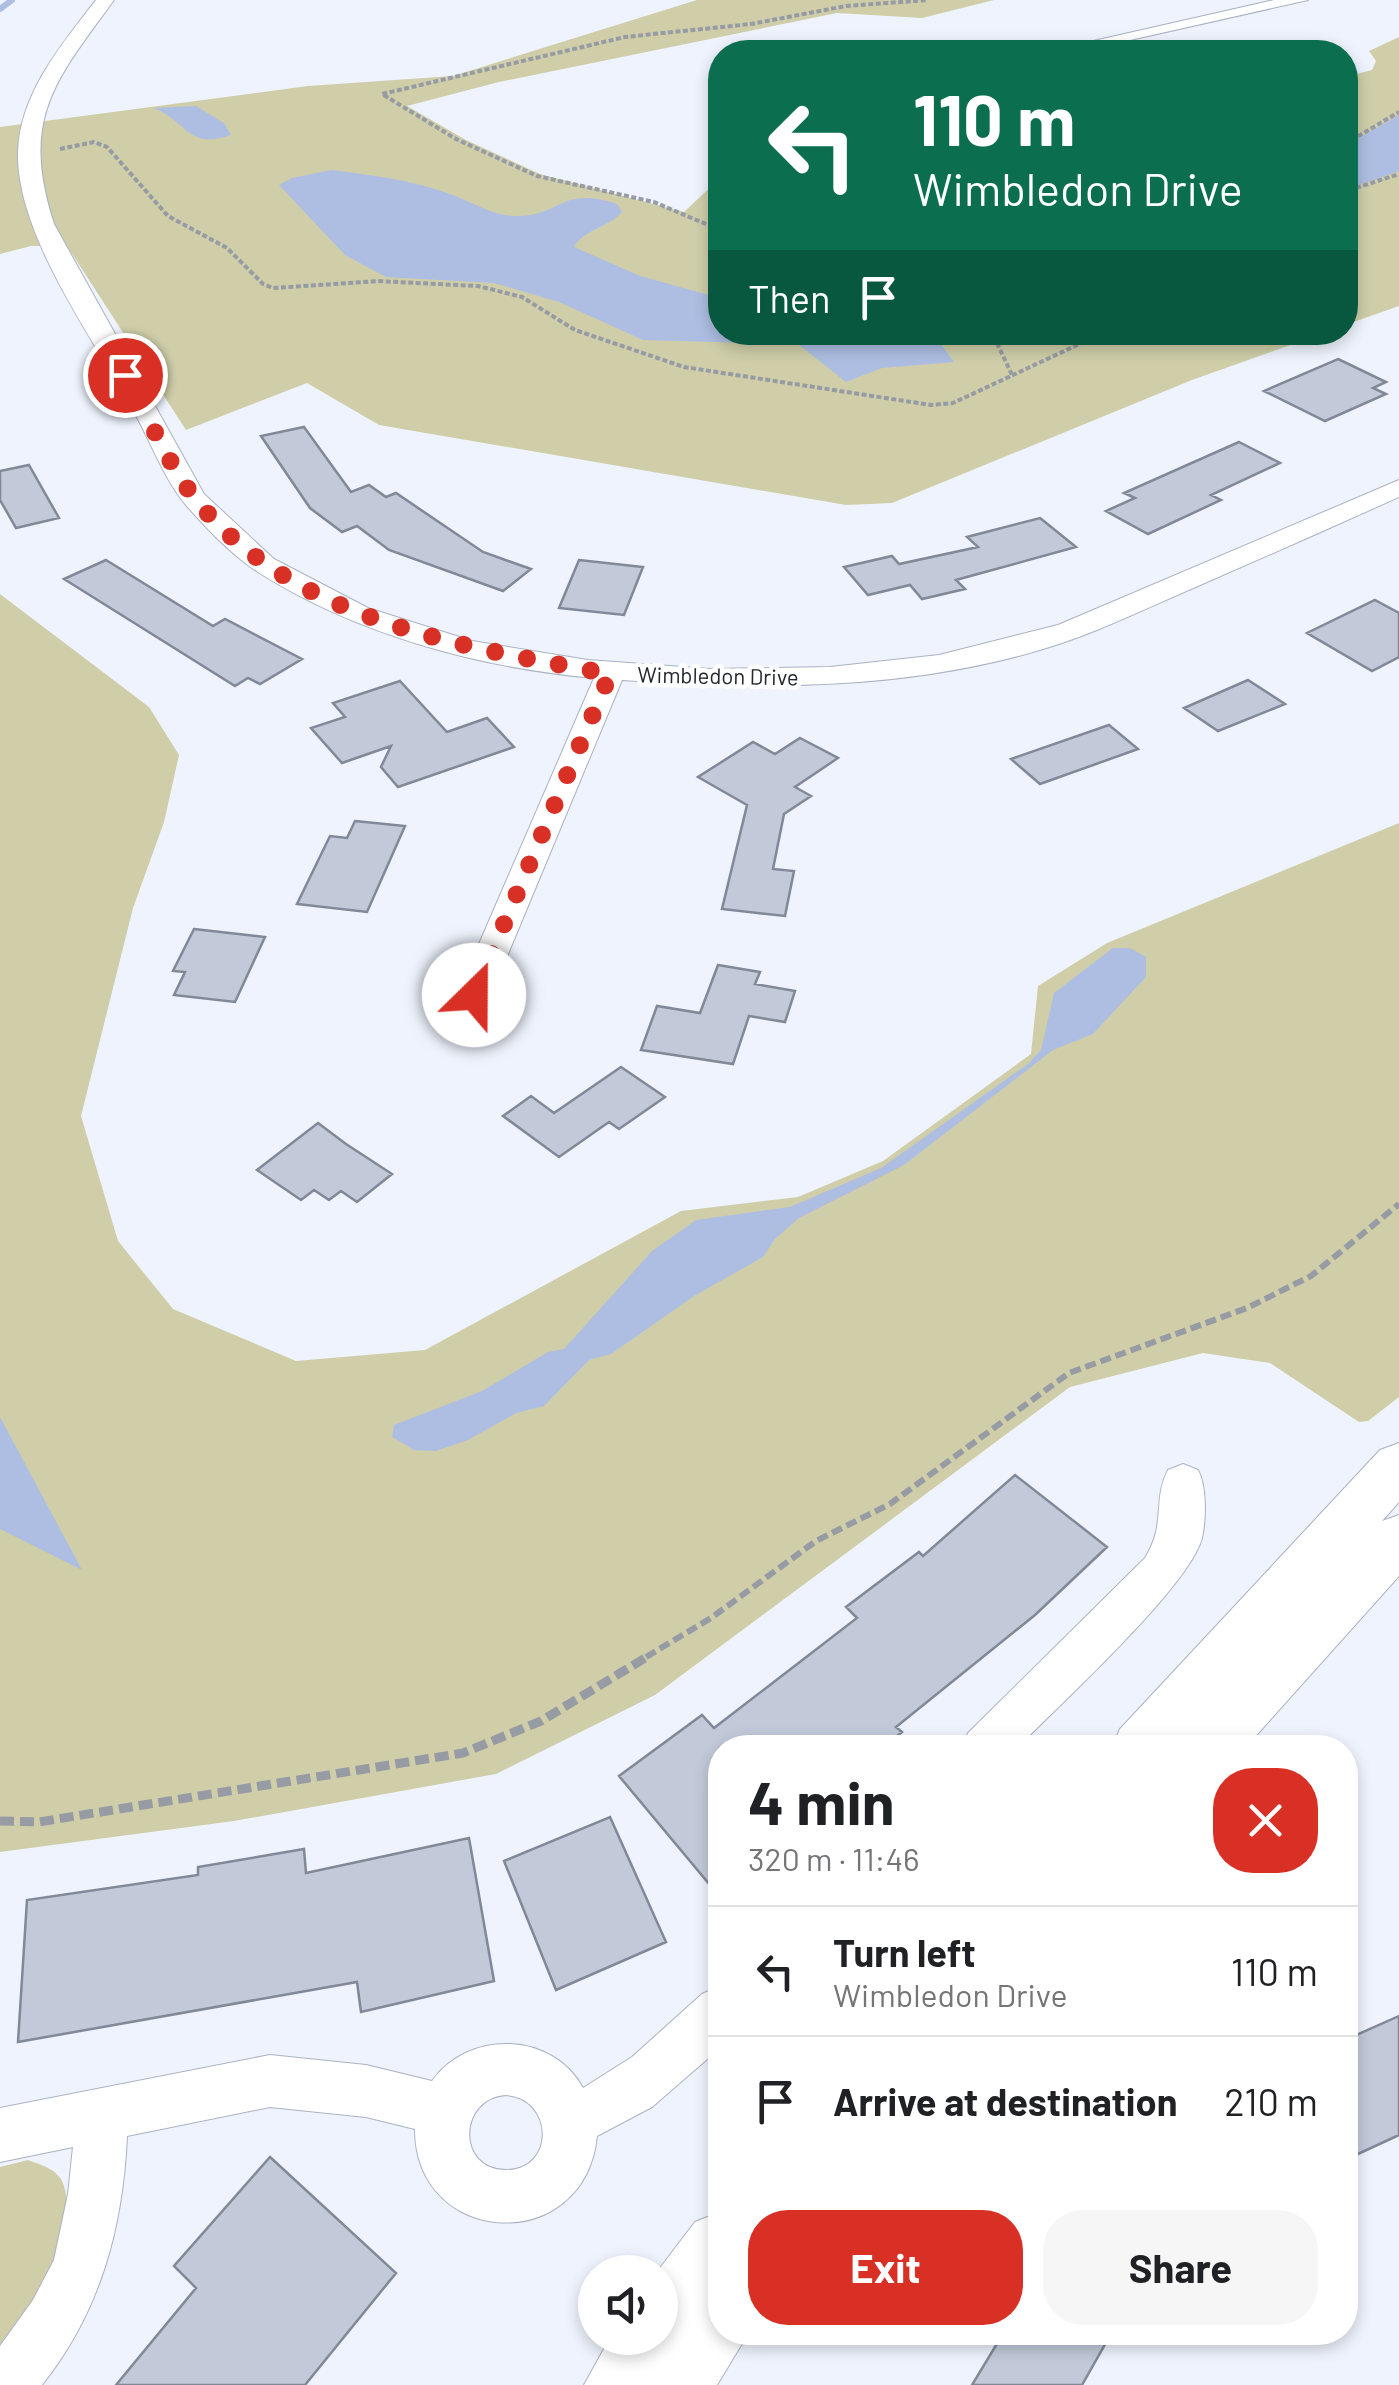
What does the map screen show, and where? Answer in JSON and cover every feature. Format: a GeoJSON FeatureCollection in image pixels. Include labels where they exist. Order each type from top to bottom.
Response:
{"type":"FeatureCollection","features":[{"type":"Feature","properties":{"kind":"street","name":"Wimbledon Drive"},"geometry":{"type":"LineString","coordinates":[[106,0],[66,44],[40,84],[23,161],[43,234],[196,500],[272,567],[340,604],[475,649],[610,674],[772,680],[856,675],[940,664],[1030,644],[1087,624],[1399,488]]}},
{"type":"Feature","properties":{"kind":"street"},"geometry":{"type":"LineString","coordinates":[[1110,40],[1298,0]]}},
{"type":"Feature","properties":{"kind":"street"},"geometry":{"type":"LineString","coordinates":[[474,995],[610,674]]}},
{"type":"Feature","properties":{"kind":"street"},"geometry":{"type":"LineString","coordinates":[[1154,1735],[1399,1465]]}},
{"type":"Feature","properties":{"kind":"street"},"geometry":{"type":"LineString","coordinates":[[997,1735],[1161,1571],[1180,1539],[1184,1482]]}},
{"type":"Feature","properties":{"kind":"street"},"geometry":{"type":"LineString","coordinates":[[1218,1735],[1399,1538]]}},
{"type":"Feature","properties":{"kind":"street"},"geometry":{"type":"LineString","coordinates":[[570,2122],[618,2103],[661,2072],[708,2024]]}},
{"type":"Feature","properties":{"kind":"street"},"geometry":{"type":"LineString","coordinates":[[516,2066],[552,2084],[570,2122],[568,2143],[547,2181],[529,2194],[487,2197],[468,2188],[454,2173],[442,2132],[448,2110],[459,2091],[476,2077],[495,2068],[516,2066]]}},
{"type":"Feature","properties":{"kind":"street"},"geometry":{"type":"LineString","coordinates":[[0,2135],[270,2082],[366,2091],[448,2110]]}},
{"type":"Feature","properties":{"kind":"street"},"geometry":{"type":"LineString","coordinates":[[5,2385],[44,2339],[78,2280],[93,2226],[101,2114]]}},
{"type":"Feature","properties":{"kind":"street"},"geometry":{"type":"LineString","coordinates":[[678,2303],[708,2262]]}},
{"type":"Feature","properties":{"kind":"street"},"geometry":{"type":"LineString","coordinates":[[674,2385],[708,2335]]}},
{"type":"Feature","properties":{"kind":"street"},"geometry":{"type":"LineString","coordinates":[[621,2385],[642,2355]]}},
{"type":"Feature","properties":{"kind":"path"},"geometry":{"type":"LineString","coordinates":[[708,225],[654,202],[537,176],[456,139],[382,94],[625,37],[751,24],[846,6],[928,0]]}},
{"type":"Feature","properties":{"kind":"path"},"geometry":{"type":"LineString","coordinates":[[1358,136],[1399,112]]}},
{"type":"Feature","properties":{"kind":"path"},"geometry":{"type":"LineString","coordinates":[[49,152],[100,143],[168,216],[227,248],[262,284],[273,288],[389,280],[478,286],[522,297],[575,330],[684,367],[931,405],[954,403],[1078,345]]}},
{"type":"Feature","properties":{"kind":"path"},"geometry":{"type":"LineString","coordinates":[[1358,187],[1399,174]]}},
{"type":"Feature","properties":{"kind":"path"},"geometry":{"type":"LineString","coordinates":[[997,345],[1013,377]]}},
{"type":"Feature","properties":{"kind":"path"},"geometry":{"type":"LineString","coordinates":[[0,1821],[39,1822],[323,1779],[463,1753],[541,1722],[711,1618],[816,1541],[890,1504],[1068,1373],[1247,1308],[1311,1276],[1399,1204]]}},
{"type":"Feature","properties":{"kind":"green space"},"geometry":{"type":"Polygon","coordinates":[[[697,0],[994,0],[922,18],[837,13],[499,82],[407,106],[466,140],[540,174],[684,212],[708,189],[708,345],[1290,345],[1192,380],[892,503],[846,505],[379,425],[307,383],[186,430],[67,246],[31,246],[0,254],[0,127],[308,86],[453,76],[697,0]]]}},
{"type":"Feature","properties":{"kind":"green space"},"geometry":{"type":"Polygon","coordinates":[[[1399,37],[1399,306],[1358,320],[1358,74],[1372,70],[1376,61],[1369,51],[1399,37]]]}},
{"type":"Feature","properties":{"kind":"green space"},"geometry":{"type":"Polygon","coordinates":[[[0,594],[149,707],[179,755],[164,822],[133,908],[81,1116],[118,1241],[173,1309],[296,1361],[425,1350],[681,1211],[798,1197],[883,1161],[1031,1054],[1038,986],[1107,943],[1399,823],[1399,1397],[1368,1421],[1359,1422],[1270,1363],[1203,1353],[1070,1387],[655,1695],[496,1774],[234,1821],[0,1852],[0,594]]]}},
{"type":"Feature","properties":{"kind":"green space"},"geometry":{"type":"Polygon","coordinates":[[[28,2160],[50,2169],[62,2180],[67,2216],[49,2280],[28,2318],[0,2349],[0,2167],[28,2160]]]}},
{"type":"Feature","properties":{"kind":"water"},"geometry":{"type":"Polygon","coordinates":[[[196,106],[224,123],[231,135],[216,139],[196,137],[154,108],[196,106]]]}},
{"type":"Feature","properties":{"kind":"water"},"geometry":{"type":"Polygon","coordinates":[[[1399,115],[1399,171],[1358,185],[1358,139],[1399,115]]]}},
{"type":"Feature","properties":{"kind":"water"},"geometry":{"type":"Polygon","coordinates":[[[332,170],[390,178],[513,216],[542,212],[583,198],[617,204],[622,212],[574,247],[640,276],[708,295],[708,342],[643,340],[559,302],[494,283],[386,277],[345,255],[279,185],[292,178],[332,170]]]}},
{"type":"Feature","properties":{"kind":"water"},"geometry":{"type":"Polygon","coordinates":[[[799,345],[942,345],[954,362],[882,368],[846,382],[799,345]]]}},
{"type":"Feature","properties":{"kind":"water"},"geometry":{"type":"Polygon","coordinates":[[[1113,948],[1130,948],[1146,957],[1146,977],[1093,1034],[1053,1050],[904,1165],[799,1218],[775,1239],[763,1257],[694,1296],[611,1354],[589,1360],[544,1406],[516,1413],[468,1440],[436,1451],[414,1450],[392,1437],[394,1425],[482,1391],[548,1352],[564,1349],[652,1251],[696,1220],[790,1207],[881,1168],[1028,1064],[1041,1050],[1054,993],[1113,948]]]}},
{"type":"Feature","properties":{"kind":"water"},"geometry":{"type":"Polygon","coordinates":[[[0,1417],[82,1570],[0,1529],[0,1417]]]}},
{"type":"Feature","properties":{"kind":"building"},"geometry":{"type":"Polygon","coordinates":[[[1338,359],[1386,382],[1373,388],[1386,394],[1325,421],[1264,391],[1338,359]]]}},
{"type":"Feature","properties":{"kind":"building"},"geometry":{"type":"Polygon","coordinates":[[[304,427],[351,492],[369,485],[386,497],[396,493],[483,552],[531,569],[503,591],[389,550],[357,526],[342,532],[310,508],[261,436],[304,427]]]}},
{"type":"Feature","properties":{"kind":"building"},"geometry":{"type":"Polygon","coordinates":[[[1239,442],[1280,463],[1211,495],[1221,500],[1148,534],[1106,511],[1135,498],[1124,493],[1239,442]]]}},
{"type":"Feature","properties":{"kind":"building"},"geometry":{"type":"Polygon","coordinates":[[[29,465],[59,518],[16,528],[0,500],[0,471],[29,465]]]}},
{"type":"Feature","properties":{"kind":"building"},"geometry":{"type":"Polygon","coordinates":[[[1040,518],[1076,547],[956,580],[965,589],[922,599],[910,585],[868,595],[844,567],[892,556],[899,564],[978,547],[967,537],[1040,518]]]}},
{"type":"Feature","properties":{"kind":"building"},"geometry":{"type":"Polygon","coordinates":[[[106,560],[213,626],[225,619],[302,659],[260,684],[248,678],[235,686],[64,579],[106,560]]]}},
{"type":"Feature","properties":{"kind":"building"},"geometry":{"type":"Polygon","coordinates":[[[579,560],[643,567],[624,615],[559,608],[579,560]]]}},
{"type":"Feature","properties":{"kind":"building"},"geometry":{"type":"Polygon","coordinates":[[[1375,600],[1399,613],[1399,657],[1372,671],[1307,633],[1375,600]]]}},
{"type":"Feature","properties":{"kind":"building"},"geometry":{"type":"Polygon","coordinates":[[[1248,680],[1285,704],[1218,731],[1184,708],[1248,680]]]}},
{"type":"Feature","properties":{"kind":"building"},"geometry":{"type":"Polygon","coordinates":[[[400,681],[447,732],[487,718],[514,747],[398,787],[381,767],[391,746],[342,763],[311,728],[345,717],[333,703],[400,681]]]}},
{"type":"Feature","properties":{"kind":"building"},"geometry":{"type":"Polygon","coordinates":[[[1109,725],[1138,749],[1040,784],[1011,759],[1109,725]]]}},
{"type":"Feature","properties":{"kind":"building"},"geometry":{"type":"Polygon","coordinates":[[[800,738],[838,758],[795,787],[811,796],[784,814],[773,869],[794,871],[785,916],[722,909],[747,805],[698,777],[753,742],[775,754],[800,738]]]}},
{"type":"Feature","properties":{"kind":"building"},"geometry":{"type":"Polygon","coordinates":[[[355,821],[405,826],[367,912],[297,904],[330,836],[347,838],[355,821]]]}},
{"type":"Feature","properties":{"kind":"building"},"geometry":{"type":"Polygon","coordinates":[[[194,929],[265,937],[235,1002],[174,995],[185,972],[173,971],[194,929]]]}},
{"type":"Feature","properties":{"kind":"building"},"geometry":{"type":"Polygon","coordinates":[[[718,965],[760,972],[755,984],[795,991],[785,1022],[749,1016],[733,1064],[641,1050],[657,1006],[700,1013],[718,965]]]}},
{"type":"Feature","properties":{"kind":"building"},"geometry":{"type":"Polygon","coordinates":[[[621,1067],[665,1097],[619,1129],[609,1122],[559,1157],[503,1116],[531,1096],[554,1113],[621,1067]]]}},
{"type":"Feature","properties":{"kind":"building"},"geometry":{"type":"Polygon","coordinates":[[[318,1123],[392,1174],[357,1202],[341,1191],[329,1200],[314,1190],[301,1200],[257,1170],[318,1123]]]}},
{"type":"Feature","properties":{"kind":"building"},"geometry":{"type":"Polygon","coordinates":[[[1015,1475],[1107,1547],[1035,1615],[896,1727],[902,1732],[898,1735],[708,1735],[708,1883],[619,1776],[702,1715],[714,1728],[857,1618],[846,1607],[919,1552],[923,1556],[1015,1475]]]}},
{"type":"Feature","properties":{"kind":"building"},"geometry":{"type":"Polygon","coordinates":[[[610,1817],[666,1942],[556,1990],[504,1861],[610,1817]]]}},
{"type":"Feature","properties":{"kind":"building"},"geometry":{"type":"Polygon","coordinates":[[[469,1838],[494,1981],[361,2012],[357,1982],[18,2042],[27,1900],[198,1875],[198,1867],[304,1849],[306,1873],[469,1838]]]}},
{"type":"Feature","properties":{"kind":"building"},"geometry":{"type":"Polygon","coordinates":[[[1399,2016],[1399,2135],[1358,2154],[1358,2034],[1399,2016]]]}},
{"type":"Feature","properties":{"kind":"building"},"geometry":{"type":"Polygon","coordinates":[[[270,2157],[396,2273],[305,2385],[116,2385],[196,2288],[174,2266],[270,2157]]]}},
{"type":"Feature","properties":{"kind":"building"},"geometry":{"type":"Polygon","coordinates":[[[996,2345],[1105,2345],[1082,2385],[972,2385],[996,2345]]]}},
{"type":"Feature","properties":{"kind":"waterway"},"geometry":{"type":"LineString","coordinates":[[0,9],[12,0]]}},
{"type":"Feature","properties":{"kind":"route"},"geometry":{"type":"LineString","coordinates":[[125,375],[196,500],[245,547],[286,576],[340,604],[405,629],[475,649],[610,674],[474,995]]}}]}
